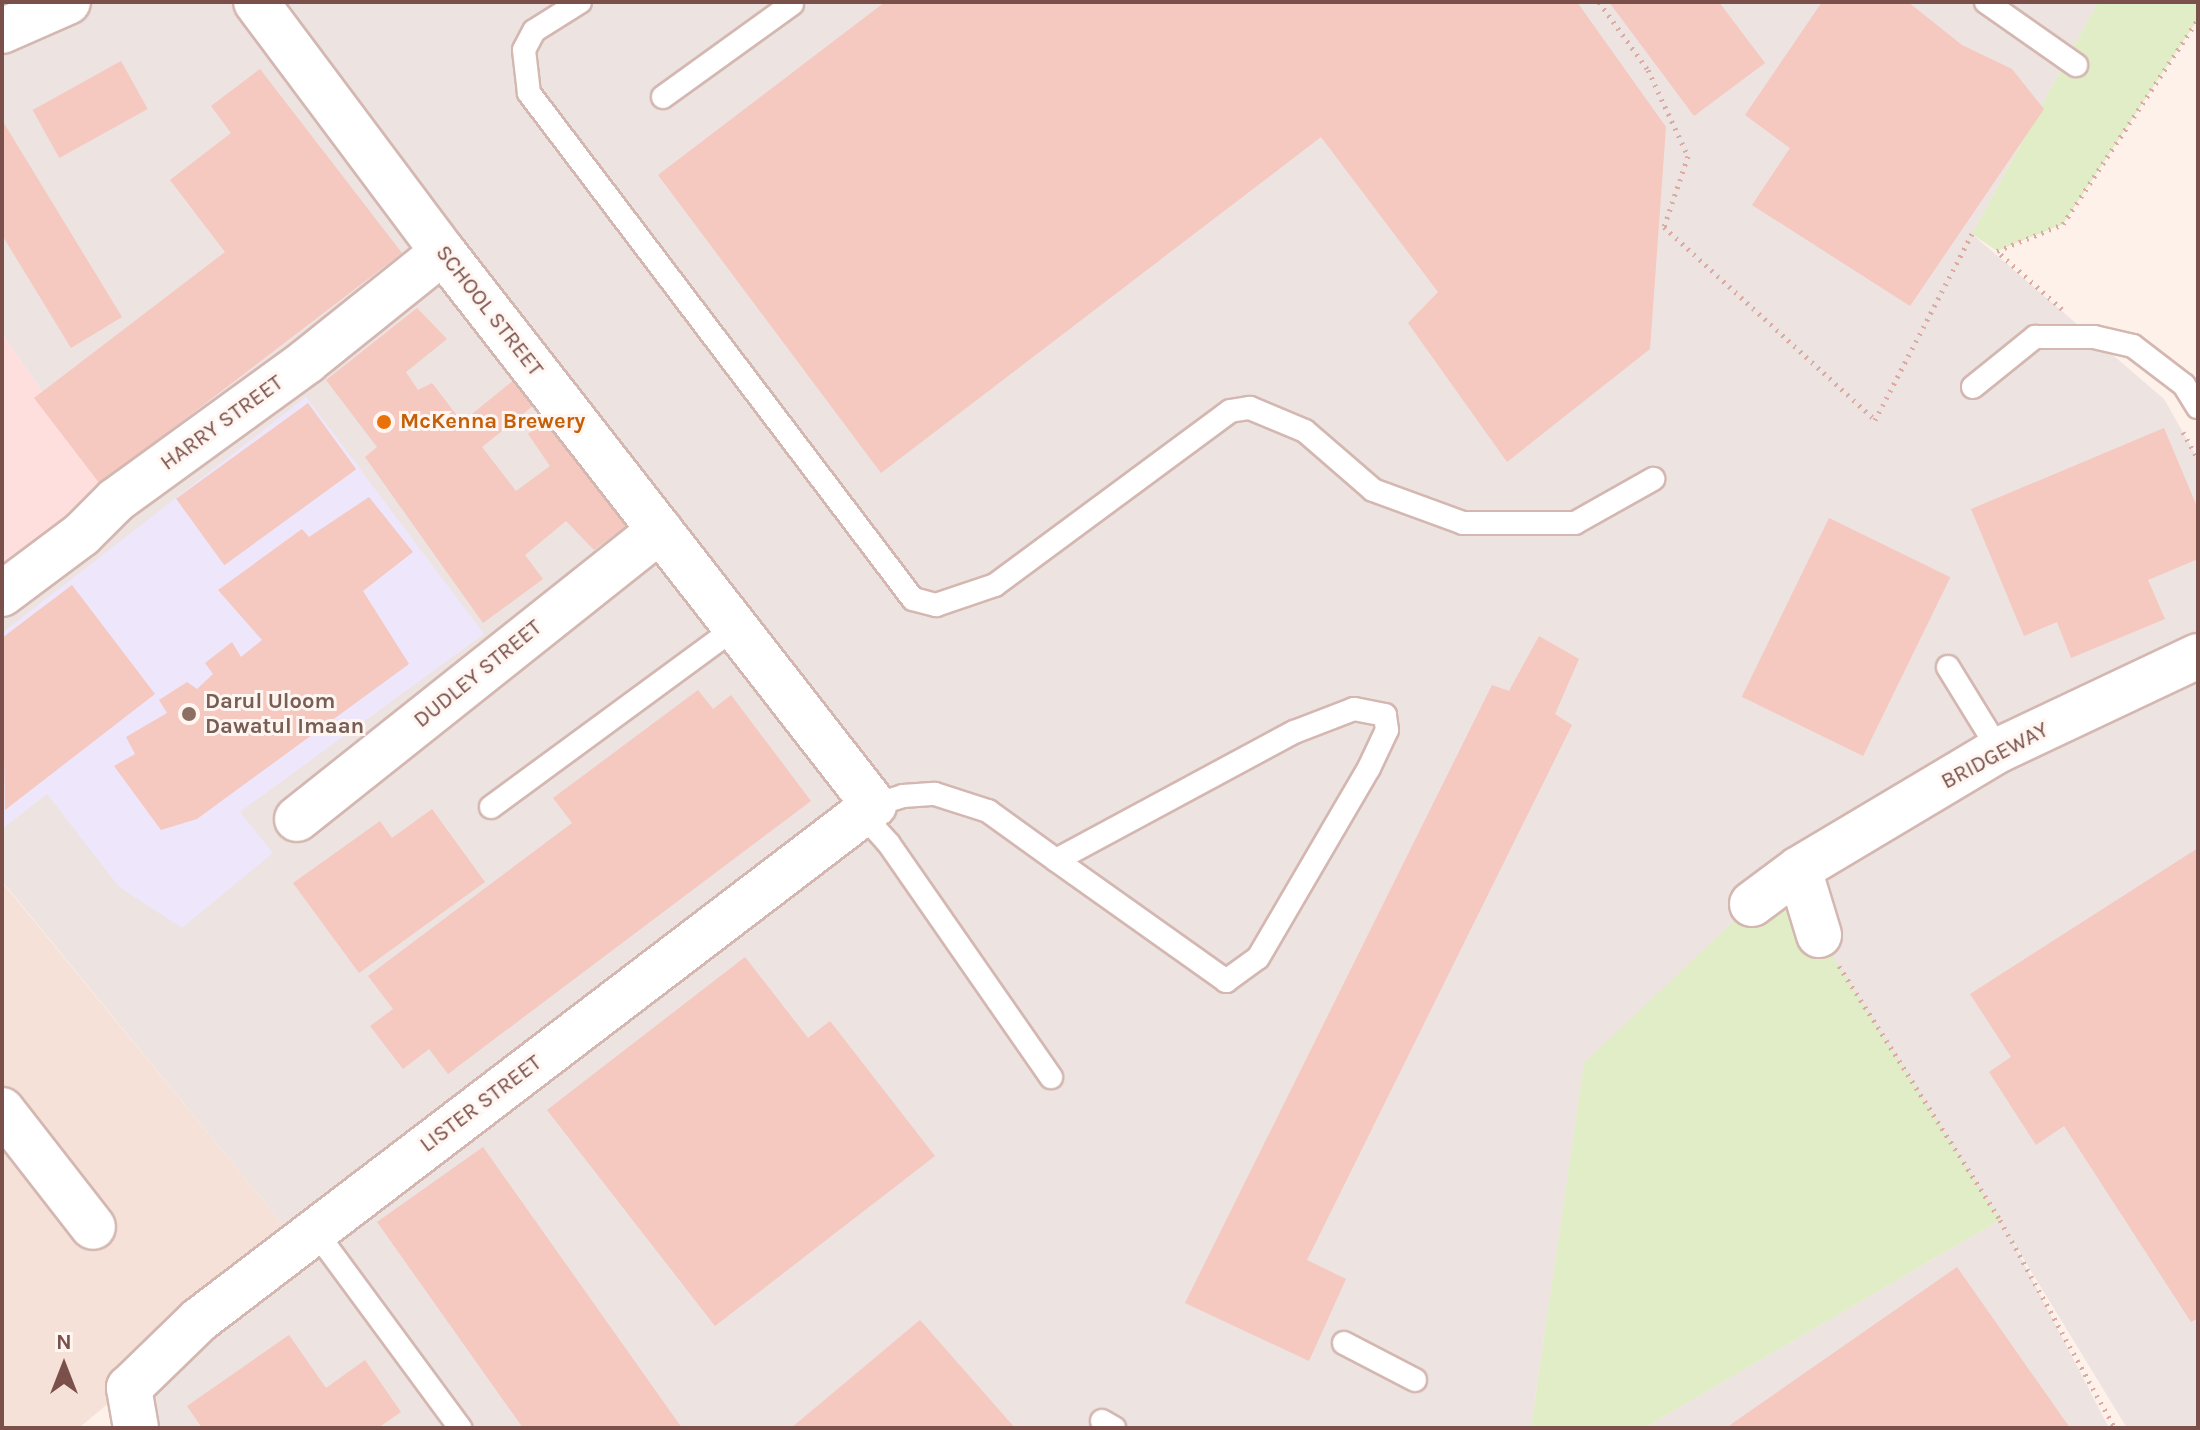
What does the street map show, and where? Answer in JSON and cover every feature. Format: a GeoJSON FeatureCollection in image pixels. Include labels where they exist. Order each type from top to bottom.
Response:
{"type":"FeatureCollection","features":[{"type":"Feature","properties":{"kind":"street"},"geometry":{"type":"LineString","coordinates":[[2,31],[68,2]]}},
{"type":"Feature","properties":{"kind":"street","name":"SCHOOL STREET"},"geometry":{"type":"LineString","coordinates":[[256,2],[443,252],[736,627],[868,810]]}},
{"type":"Feature","properties":{"kind":"street","name":"HARRY STREET"},"geometry":{"type":"LineString","coordinates":[[2,594],[81,535],[116,500],[308,364],[443,252]]}},
{"type":"Feature","properties":{"kind":"street","name":"DUDLEY STREET"},"geometry":{"type":"LineString","coordinates":[[297,819],[660,530]]}},
{"type":"Feature","properties":{"kind":"street","name":"BRIDGEWAY"},"geometry":{"type":"LineString","coordinates":[[1752,904],[1799,869],[1999,750],[2198,656]]}},
{"type":"Feature","properties":{"kind":"street","name":"LISTER STREET"},"geometry":{"type":"LineString","coordinates":[[136,1428],[129,1388],[199,1320],[868,810]]}},
{"type":"Feature","properties":{"kind":"street"},"geometry":{"type":"LineString","coordinates":[[1799,869],[1819,935]]}},
{"type":"Feature","properties":{"kind":"street"},"geometry":{"type":"LineString","coordinates":[[2,1110],[93,1227]]}},
{"type":"Feature","properties":{"kind":"lane"},"geometry":{"type":"LineString","coordinates":[[580,2],[534,31],[524,50],[529,93],[913,599],[936,605],[995,585],[1230,411],[1250,408],[1305,431],[1373,490],[1463,523],[1575,523],[1653,479]]}},
{"type":"Feature","properties":{"kind":"lane"},"geometry":{"type":"LineString","coordinates":[[1986,2],[2076,65]]}},
{"type":"Feature","properties":{"kind":"lane"},"geometry":{"type":"LineString","coordinates":[[663,97],[792,3]]}},
{"type":"Feature","properties":{"kind":"lane"},"geometry":{"type":"LineString","coordinates":[[1973,387],[2035,337],[2094,337],[2133,346],[2184,385],[2198,407]]}},
{"type":"Feature","properties":{"kind":"lane"},"geometry":{"type":"LineString","coordinates":[[491,807],[736,627]]}},
{"type":"Feature","properties":{"kind":"lane"},"geometry":{"type":"LineString","coordinates":[[1948,667],[1999,750]]}},
{"type":"Feature","properties":{"kind":"lane"},"geometry":{"type":"LineString","coordinates":[[1051,1077],[868,810],[903,796],[935,794],[988,811],[1056,860],[1226,981],[1258,958],[1369,768],[1387,730],[1385,715],[1354,709],[1294,732],[1056,860]]}},
{"type":"Feature","properties":{"kind":"lane"},"geometry":{"type":"LineString","coordinates":[[315,1231],[460,1428]]}},
{"type":"Feature","properties":{"kind":"lane"},"geometry":{"type":"LineString","coordinates":[[1344,1343],[1415,1380]]}},
{"type":"Feature","properties":{"kind":"path"},"geometry":{"type":"LineString","coordinates":[[1599,2],[1648,70],[1688,156],[1664,227],[1875,420],[1972,234]]}},
{"type":"Feature","properties":{"kind":"path"},"geometry":{"type":"LineString","coordinates":[[1997,251],[2063,224],[2198,19]]}},
{"type":"Feature","properties":{"kind":"path"},"geometry":{"type":"LineString","coordinates":[[1819,935],[2000,1220],[2115,1428]]}},
{"type":"Feature","properties":{"kind":"shaded area"},"geometry":{"type":"Polygon","coordinates":[[[68,2],[2098,2],[1972,234],[2164,399],[2198,459],[2198,1428],[2127,1428],[2009,1235],[2109,1428],[1644,1428],[2000,1220],[1584,1064],[1531,1428],[136,1428],[129,1388],[298,1243],[2,881],[2,594],[116,500],[2,333],[2,31],[68,2]]]}},
{"type":"Feature","properties":{"kind":"shaded area"},"geometry":{"type":"Polygon","coordinates":[[[2,333],[116,500],[2,594],[2,333]]]}},
{"type":"Feature","properties":{"kind":"shaded area","name":"Darul Uloom Dawatul Imaan"},"geometry":{"type":"Polygon","coordinates":[[[306,397],[484,634],[240,812],[273,853],[182,928],[119,887],[47,794],[2,829],[2,633],[306,397]]]}},
{"type":"Feature","properties":{"kind":"shaded area"},"geometry":{"type":"Polygon","coordinates":[[[2,882],[298,1243],[79,1428],[2,1428],[2,882]]]}},
{"type":"Feature","properties":{"kind":"green space"},"geometry":{"type":"Polygon","coordinates":[[[2098,2],[2198,2],[2198,19],[2063,224],[1997,251],[1972,234],[2098,2]]]}},
{"type":"Feature","properties":{"kind":"green space"},"geometry":{"type":"Polygon","coordinates":[[[1799,869],[1819,935],[2000,1220],[1644,1428],[1531,1428],[1584,1063],[1752,904],[1799,869]]]}},
{"type":"Feature","properties":{"kind":"building"},"geometry":{"type":"Polygon","coordinates":[[[885,2],[1577,2],[1666,127],[1650,349],[1507,462],[1408,323],[1438,292],[1321,137],[881,473],[658,175],[885,2]]]}},
{"type":"Feature","properties":{"kind":"building"},"geometry":{"type":"Polygon","coordinates":[[[1609,2],[1719,2],[1765,63],[1694,116],[1609,2]]]}},
{"type":"Feature","properties":{"kind":"building"},"geometry":{"type":"Polygon","coordinates":[[[1822,2],[1908,2],[1962,45],[2012,69],[2044,109],[1910,306],[1752,205],[1790,148],[1745,115],[1822,2]]]}},
{"type":"Feature","properties":{"kind":"building"},"geometry":{"type":"Polygon","coordinates":[[[121,61],[148,109],[59,158],[33,110],[121,61]]]}},
{"type":"Feature","properties":{"kind":"building"},"geometry":{"type":"Polygon","coordinates":[[[260,69],[402,253],[100,484],[34,398],[225,252],[170,180],[231,133],[211,106],[260,69]]]}},
{"type":"Feature","properties":{"kind":"building"},"geometry":{"type":"Polygon","coordinates":[[[2,120],[122,317],[71,348],[2,235],[2,120]]]}},
{"type":"Feature","properties":{"kind":"building"},"geometry":{"type":"Polygon","coordinates":[[[417,308],[447,339],[406,372],[418,390],[432,383],[462,422],[514,380],[534,405],[482,447],[516,491],[550,466],[528,434],[545,421],[632,522],[594,550],[566,521],[525,555],[543,579],[483,623],[365,457],[377,447],[326,380],[417,308]]]}},
{"type":"Feature","properties":{"kind":"building"},"geometry":{"type":"Polygon","coordinates":[[[308,403],[356,469],[224,565],[176,499],[308,403]]]}},
{"type":"Feature","properties":{"kind":"building"},"geometry":{"type":"Polygon","coordinates":[[[2164,428],[2198,509],[2198,559],[2148,580],[2165,619],[2071,658],[2057,622],[2024,636],[1971,509],[2164,428]]]}},
{"type":"Feature","properties":{"kind":"building"},"geometry":{"type":"Polygon","coordinates":[[[369,497],[413,552],[363,591],[409,664],[197,819],[161,830],[114,766],[135,754],[126,737],[167,713],[159,700],[187,682],[197,689],[213,674],[205,663],[232,642],[241,657],[262,640],[218,590],[302,529],[309,537],[369,497]]]}},
{"type":"Feature","properties":{"kind":"building"},"geometry":{"type":"Polygon","coordinates":[[[1829,518],[1950,577],[1863,756],[1742,697],[1829,518]]]}},
{"type":"Feature","properties":{"kind":"building"},"geometry":{"type":"Polygon","coordinates":[[[72,585],[155,694],[5,810],[2,638],[72,585]]]}},
{"type":"Feature","properties":{"kind":"building"},"geometry":{"type":"Polygon","coordinates":[[[1539,636],[1579,659],[1555,714],[1572,725],[1307,1260],[1346,1279],[1309,1361],[1185,1303],[1492,685],[1509,691],[1539,636]]]}},
{"type":"Feature","properties":{"kind":"building"},"geometry":{"type":"Polygon","coordinates":[[[698,690],[713,709],[731,695],[811,801],[448,1074],[429,1049],[403,1069],[370,1026],[393,1009],[368,976],[572,823],[553,798],[698,690]]]}},
{"type":"Feature","properties":{"kind":"building"},"geometry":{"type":"Polygon","coordinates":[[[432,809],[485,882],[359,973],[293,883],[380,821],[392,838],[432,809]]]}},
{"type":"Feature","properties":{"kind":"building"},"geometry":{"type":"Polygon","coordinates":[[[2198,848],[2198,1318],[2191,1322],[2064,1126],[2036,1145],[1989,1072],[2011,1057],[1970,994],[2198,848]]]}},
{"type":"Feature","properties":{"kind":"building"},"geometry":{"type":"Polygon","coordinates":[[[745,957],[808,1038],[830,1021],[935,1156],[715,1326],[547,1110],[745,957]]]}},
{"type":"Feature","properties":{"kind":"building"},"geometry":{"type":"Polygon","coordinates":[[[483,1147],[682,1428],[523,1428],[377,1222],[483,1147]]]}},
{"type":"Feature","properties":{"kind":"building"},"geometry":{"type":"Polygon","coordinates":[[[1957,1267],[2070,1428],[1733,1428],[1730,1425],[1957,1267]]]}},
{"type":"Feature","properties":{"kind":"building"},"geometry":{"type":"Polygon","coordinates":[[[920,1320],[1015,1428],[791,1428],[920,1320]]]}},
{"type":"Feature","properties":{"kind":"building"},"geometry":{"type":"Polygon","coordinates":[[[289,1335],[326,1388],[365,1360],[401,1412],[378,1428],[202,1428],[187,1406],[289,1335]]]}},
{"type":"Feature","properties":{"kind":"place","name":"McKenna Brewery"},"geometry":{"type":"Point","coordinates":[384,422]}},
{"type":"Feature","properties":{"kind":"place","name":"Darul Uloom Dawatul Imaan"},"geometry":{"type":"Point","coordinates":[189,714]}}]}
